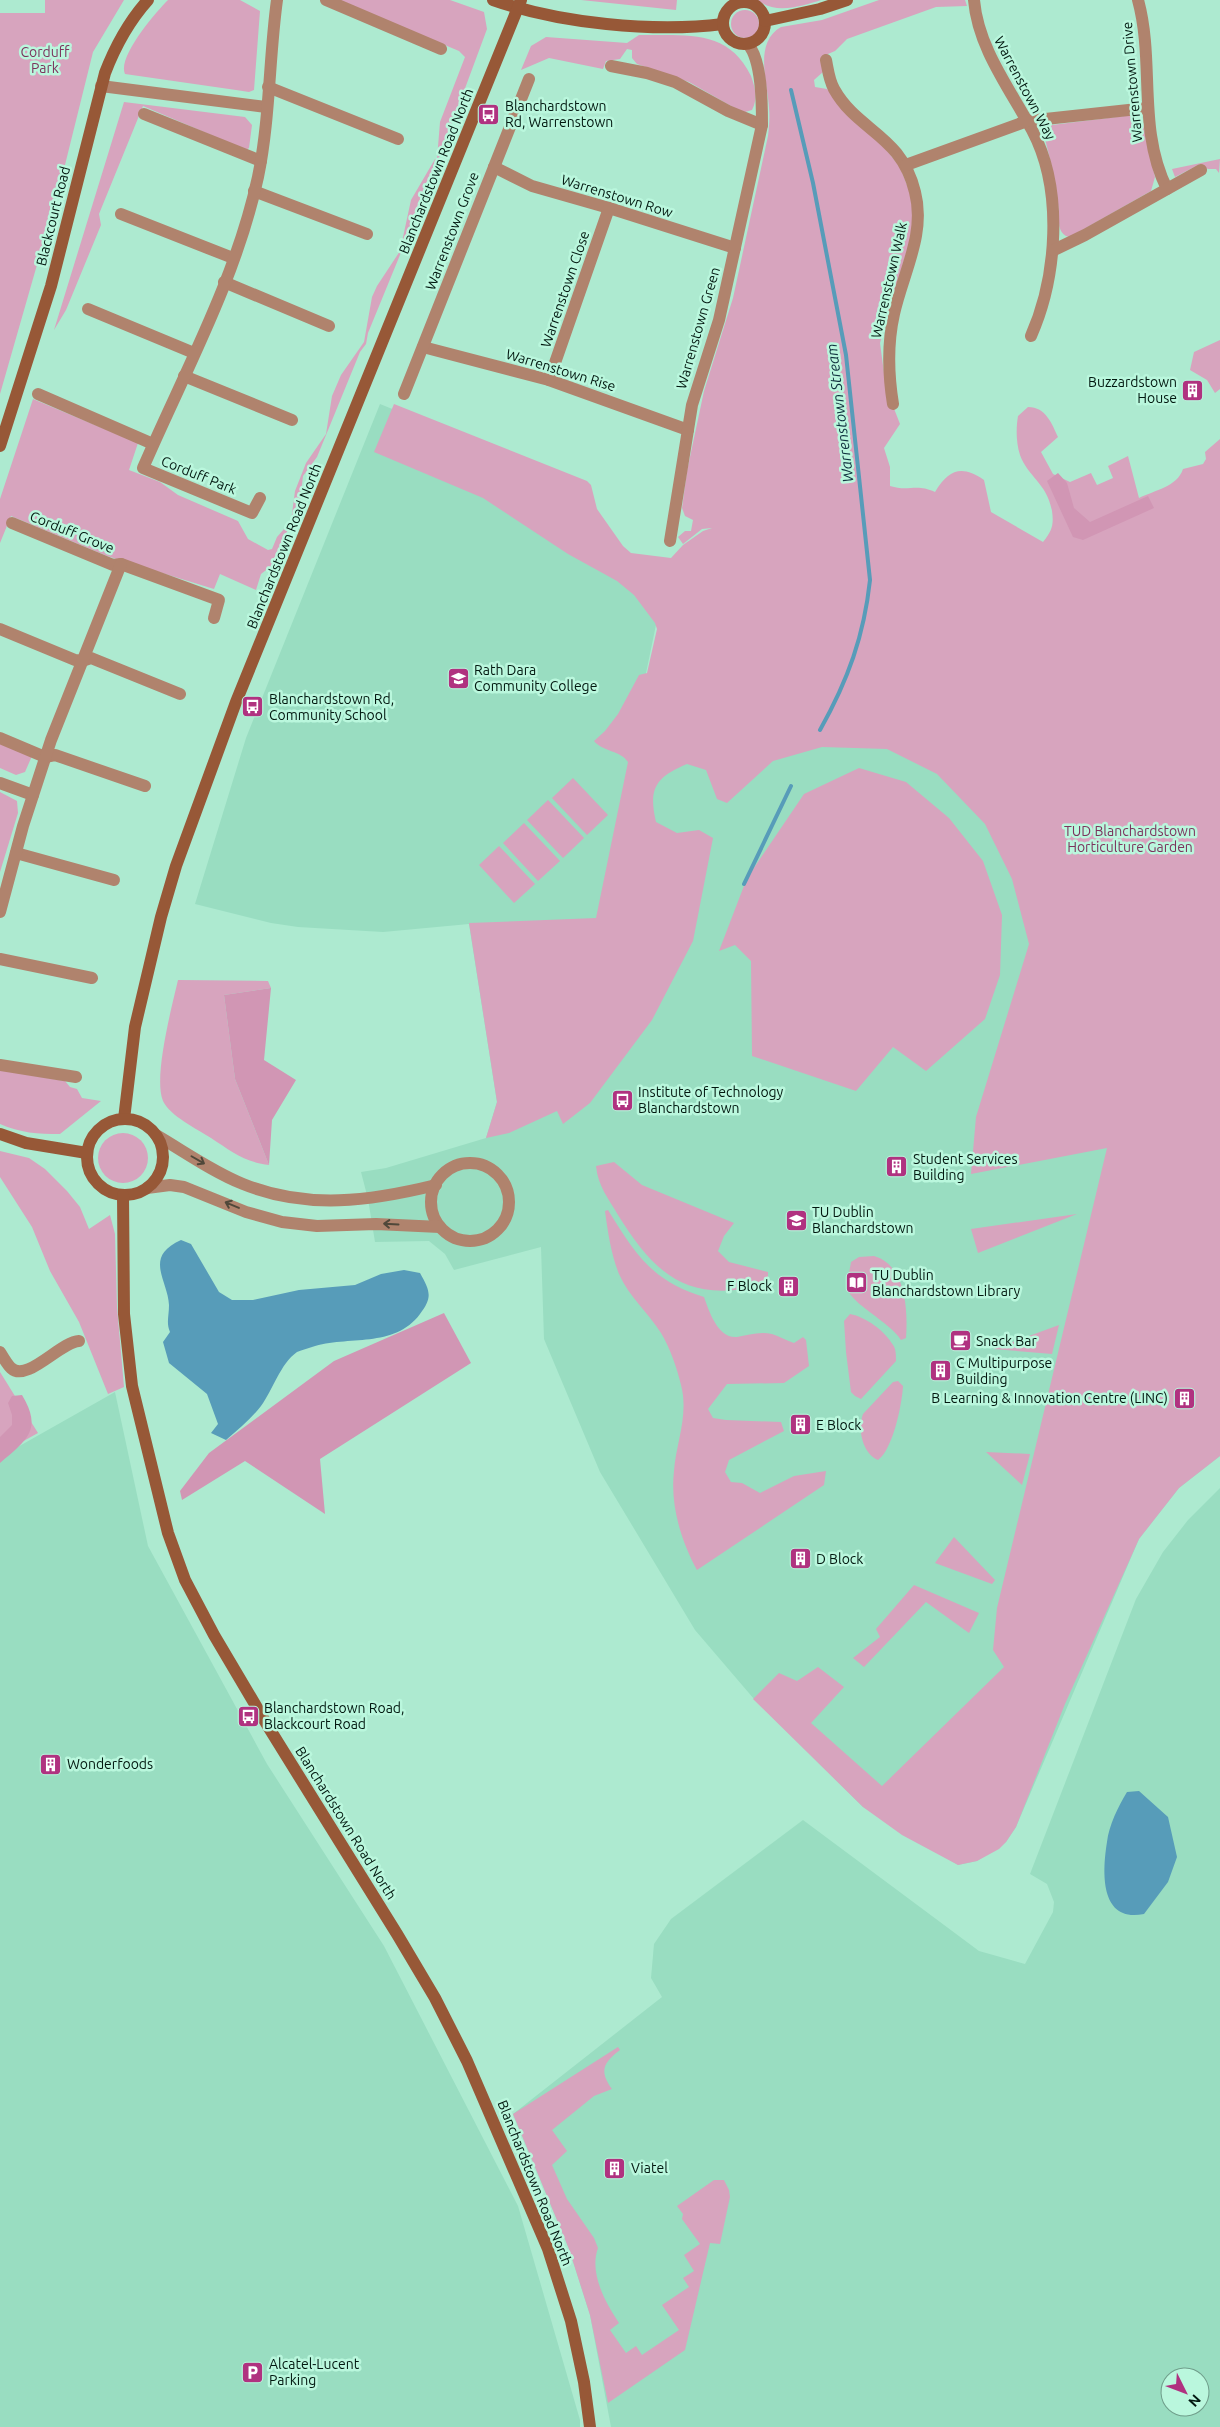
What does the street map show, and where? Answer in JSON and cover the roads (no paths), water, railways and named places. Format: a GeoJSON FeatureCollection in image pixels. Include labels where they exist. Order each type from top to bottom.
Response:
{"type":"FeatureCollection","features":[{"type":"Feature","properties":{"kind":"main road","name":"Blackcourt Road"},"geometry":{"type":"LineString","coordinates":[[0,446],[50,286],[101,86],[111,58],[131,22],[148,0]]}},
{"type":"Feature","properties":{"kind":"main road"},"geometry":{"type":"LineString","coordinates":[[493,0],[519,4],[560,17],[632,26],[696,28],[723,24]]}},
{"type":"Feature","properties":{"kind":"main road"},"geometry":{"type":"LineString","coordinates":[[765,21],[820,9],[847,0]]}},
{"type":"Feature","properties":{"kind":"main road"},"geometry":{"type":"LineString","coordinates":[[742,1],[760,9],[765,21],[759,38],[748,44],[741,44],[728,38],[723,24],[723,18],[730,7],[742,1]]}},
{"type":"Feature","properties":{"kind":"main road","name":"Blanchardstown Road North"},"geometry":{"type":"LineString","coordinates":[[124,1118],[139,1011],[161,916],[176,866],[236,702],[519,4]]}},
{"type":"Feature","properties":{"kind":"main road"},"geometry":{"type":"LineString","coordinates":[[124,1118],[137,1120],[148,1126],[162,1146],[163,1158],[156,1180],[136,1194],[123,1195],[110,1192],[99,1186],[91,1176],[87,1164],[87,1153],[91,1138],[100,1128],[111,1121],[124,1118]]}},
{"type":"Feature","properties":{"kind":"main road"},"geometry":{"type":"LineString","coordinates":[[0,1134],[26,1143],[87,1153]]}},
{"type":"Feature","properties":{"kind":"main road","name":"Blanchardstown Road North"},"geometry":{"type":"LineString","coordinates":[[123,1195],[124,1314],[132,1386],[168,1533],[185,1580],[214,1635],[269,1728],[416,1966],[467,2061],[548,2249],[571,2321],[584,2382],[590,2427]]}},
{"type":"Feature","properties":{"kind":"street","name":"Corduff Park"},"geometry":{"type":"LineString","coordinates":[[260,498],[252,513],[143,468],[224,282],[254,191],[260,160],[277,0]]}},
{"type":"Feature","properties":{"kind":"street"},"geometry":{"type":"LineString","coordinates":[[326,0],[441,49]]}},
{"type":"Feature","properties":{"kind":"street","name":"Warrenstown Way"},"geometry":{"type":"LineString","coordinates":[[974,0],[982,38],[1038,143],[1048,175],[1054,250],[1041,313],[1031,336]]}},
{"type":"Feature","properties":{"kind":"street","name":"Warrenstown Drive"},"geometry":{"type":"LineString","coordinates":[[1138,0],[1146,46],[1147,108],[1154,154],[1167,189]]}},
{"type":"Feature","properties":{"kind":"street","name":"Warrenstown Green"},"geometry":{"type":"LineString","coordinates":[[670,541],[692,405],[719,320],[762,125],[761,92],[755,59],[748,44]]}},
{"type":"Feature","properties":{"kind":"street","name":"Warrenstown Walk"},"geometry":{"type":"LineString","coordinates":[[826,60],[830,79],[839,97],[889,143],[906,165],[916,192],[918,215],[913,252],[890,332],[888,358],[894,404]]}},
{"type":"Feature","properties":{"kind":"street"},"geometry":{"type":"LineString","coordinates":[[611,66],[647,73],[675,82],[728,111],[762,125]]}},
{"type":"Feature","properties":{"kind":"street","name":"Warrenstown Grove"},"geometry":{"type":"LineString","coordinates":[[404,394],[529,79]]}},
{"type":"Feature","properties":{"kind":"street"},"geometry":{"type":"LineString","coordinates":[[101,86],[266,107]]}},
{"type":"Feature","properties":{"kind":"street"},"geometry":{"type":"LineString","coordinates":[[268,87],[398,139]]}},
{"type":"Feature","properties":{"kind":"street"},"geometry":{"type":"LineString","coordinates":[[906,165],[1027,121],[1147,108]]}},
{"type":"Feature","properties":{"kind":"street"},"geometry":{"type":"LineString","coordinates":[[144,114],[260,160]]}},
{"type":"Feature","properties":{"kind":"street","name":"Warrenstown Row"},"geometry":{"type":"LineString","coordinates":[[494,167],[532,186],[735,248]]}},
{"type":"Feature","properties":{"kind":"street"},"geometry":{"type":"LineString","coordinates":[[1054,250],[1086,235],[1201,170]]}},
{"type":"Feature","properties":{"kind":"street"},"geometry":{"type":"LineString","coordinates":[[254,191],[367,234]]}},
{"type":"Feature","properties":{"kind":"street","name":"Warrenstown Close"},"geometry":{"type":"LineString","coordinates":[[549,380],[609,208]]}},
{"type":"Feature","properties":{"kind":"street"},"geometry":{"type":"LineString","coordinates":[[121,214],[233,258]]}},
{"type":"Feature","properties":{"kind":"street"},"geometry":{"type":"LineString","coordinates":[[224,282],[329,326]]}},
{"type":"Feature","properties":{"kind":"street"},"geometry":{"type":"LineString","coordinates":[[88,309],[194,352]]}},
{"type":"Feature","properties":{"kind":"street","name":"Warrenstown Rise"},"geometry":{"type":"LineString","coordinates":[[423,347],[549,380],[688,430]]}},
{"type":"Feature","properties":{"kind":"street"},"geometry":{"type":"LineString","coordinates":[[184,376],[292,420]]}},
{"type":"Feature","properties":{"kind":"street","name":"Corduff Park"},"geometry":{"type":"LineString","coordinates":[[38,394],[153,444]]}},
{"type":"Feature","properties":{"kind":"street","name":"Corduff Grove"},"geometry":{"type":"LineString","coordinates":[[12,523],[113,565],[121,564],[219,600],[214,618]]}},
{"type":"Feature","properties":{"kind":"street","name":"Corduff Grove"},"geometry":{"type":"LineString","coordinates":[[0,912],[45,757],[121,564]]}},
{"type":"Feature","properties":{"kind":"street"},"geometry":{"type":"LineString","coordinates":[[0,629],[82,661],[91,658],[180,694]]}},
{"type":"Feature","properties":{"kind":"street"},"geometry":{"type":"LineString","coordinates":[[0,738],[45,757],[55,755],[145,786]]}},
{"type":"Feature","properties":{"kind":"street"},"geometry":{"type":"LineString","coordinates":[[0,783],[33,795]]}},
{"type":"Feature","properties":{"kind":"street"},"geometry":{"type":"LineString","coordinates":[[16,853],[114,880]]}},
{"type":"Feature","properties":{"kind":"street"},"geometry":{"type":"LineString","coordinates":[[0,959],[92,978]]}},
{"type":"Feature","properties":{"kind":"street"},"geometry":{"type":"LineString","coordinates":[[0,1065],[76,1077]]}},
{"type":"Feature","properties":{"kind":"street"},"geometry":{"type":"LineString","coordinates":[[156,1135],[243,1184],[297,1199],[344,1201],[386,1197],[436,1185]]}},
{"type":"Feature","properties":{"kind":"street"},"geometry":{"type":"LineString","coordinates":[[473,1163],[486,1166],[496,1173],[504,1183],[509,1206],[506,1218],[500,1228],[491,1235],[468,1241],[456,1238],[440,1226],[434,1215],[432,1202],[436,1185],[449,1170],[461,1165],[473,1163]]}},
{"type":"Feature","properties":{"kind":"street"},"geometry":{"type":"LineString","coordinates":[[147,1188],[170,1185],[184,1187],[246,1212],[282,1222],[317,1226],[376,1224],[440,1226]]}},
{"type":"Feature","properties":{"kind":"street"},"geometry":{"type":"LineString","coordinates":[[0,1352],[11,1368],[23,1372],[32,1369],[66,1344],[79,1341]]}},
{"type":"Feature","properties":{"kind":"water"},"geometry":{"type":"Polygon","coordinates":[[[181,1240],[191,1244],[219,1292],[232,1300],[253,1300],[299,1290],[355,1285],[381,1274],[404,1270],[420,1273],[428,1289],[427,1303],[420,1314],[409,1325],[384,1337],[326,1344],[297,1352],[281,1370],[261,1406],[249,1420],[226,1440],[211,1433],[218,1424],[207,1394],[169,1363],[163,1342],[170,1332],[168,1322],[169,1305],[160,1270],[160,1261],[163,1254],[170,1247],[181,1240]]]}},
{"type":"Feature","properties":{"kind":"water"},"geometry":{"type":"Polygon","coordinates":[[[1139,1791],[1168,1817],[1177,1857],[1168,1882],[1144,1914],[1130,1915],[1119,1911],[1107,1893],[1104,1868],[1105,1854],[1110,1829],[1120,1804],[1127,1792],[1139,1791]]]}},
{"type":"Feature","properties":{"kind":"waterway","name":"Warrenstown Stream"},"geometry":{"type":"LineString","coordinates":[[791,90],[813,183],[846,355],[870,580],[859,639],[847,675],[820,730]]}},
{"type":"Feature","properties":{"kind":"waterway","name":"Warrenstown Stream"},"geometry":{"type":"LineString","coordinates":[[744,884],[791,786]]}},
{"type":"Feature","properties":{"kind":"place","name":"Blanchardstown Rd, Warrenstown"},"geometry":{"type":"Point","coordinates":[489,114]}},
{"type":"Feature","properties":{"kind":"place","name":"Buzzardstown House"},"geometry":{"type":"Point","coordinates":[1193,390]}},
{"type":"Feature","properties":{"kind":"place","name":"Rath Dara Community College"},"geometry":{"type":"Point","coordinates":[458,678]}},
{"type":"Feature","properties":{"kind":"place","name":"Blanchardstown Rd, Community School"},"geometry":{"type":"Point","coordinates":[253,707]}},
{"type":"Feature","properties":{"kind":"place","name":"Institute of Technology Blanchardstown"},"geometry":{"type":"Point","coordinates":[622,1100]}},
{"type":"Feature","properties":{"kind":"place","name":"Student Services Building"},"geometry":{"type":"Point","coordinates":[897,1167]}},
{"type":"Feature","properties":{"kind":"place","name":"TU Dublin Blanchardstown"},"geometry":{"type":"Point","coordinates":[796,1220]}},
{"type":"Feature","properties":{"kind":"place","name":"TU Dublin Blanchardstown Library"},"geometry":{"type":"Point","coordinates":[856,1283]}},
{"type":"Feature","properties":{"kind":"place","name":"F Block"},"geometry":{"type":"Point","coordinates":[788,1286]}},
{"type":"Feature","properties":{"kind":"place","name":"Snack Bar"},"geometry":{"type":"Point","coordinates":[960,1341]}},
{"type":"Feature","properties":{"kind":"place","name":"C Multipurpose Building"},"geometry":{"type":"Point","coordinates":[940,1371]}},
{"type":"Feature","properties":{"kind":"place","name":"B Learning & Innovation Centre (LINC)"},"geometry":{"type":"Point","coordinates":[1184,1398]}},
{"type":"Feature","properties":{"kind":"place","name":"E Block"},"geometry":{"type":"Point","coordinates":[800,1425]}},
{"type":"Feature","properties":{"kind":"place","name":"D Block"},"geometry":{"type":"Point","coordinates":[800,1559]}},
{"type":"Feature","properties":{"kind":"place","name":"Blanchardstown Road, Blackcourt Road"},"geometry":{"type":"Point","coordinates":[248,1716]}},
{"type":"Feature","properties":{"kind":"place","name":"Wonderfoods"},"geometry":{"type":"Point","coordinates":[51,1764]}},
{"type":"Feature","properties":{"kind":"place","name":"Viatel"},"geometry":{"type":"Point","coordinates":[615,2168]}},
{"type":"Feature","properties":{"kind":"place","name":"Alcatel-Lucent Parking"},"geometry":{"type":"Point","coordinates":[253,2372]}},
{"type":"Feature","properties":{"kind":"park label","name":"TUD Blanchardstown Horticulture Garden"},"geometry":{"type":"Point","coordinates":[1130,840]}}]}
